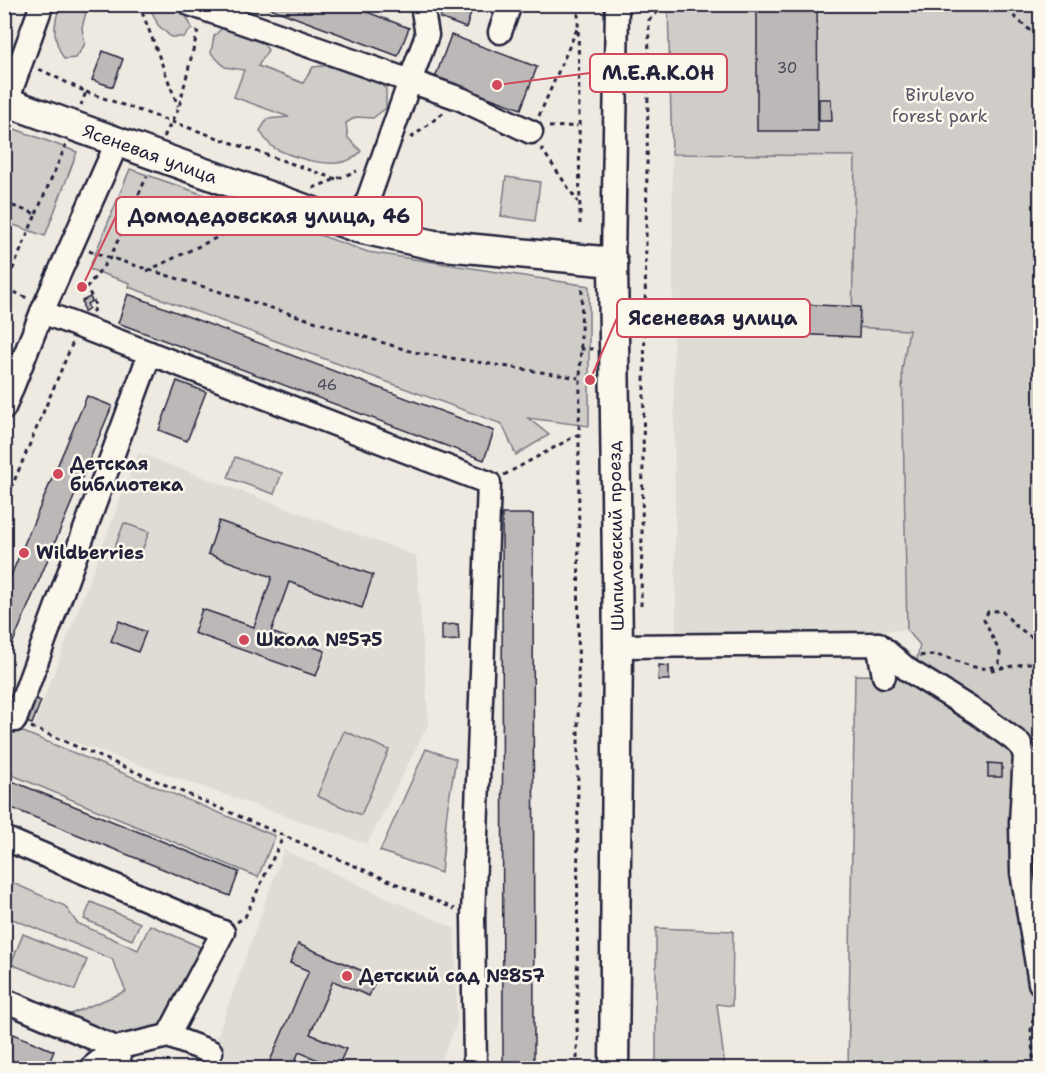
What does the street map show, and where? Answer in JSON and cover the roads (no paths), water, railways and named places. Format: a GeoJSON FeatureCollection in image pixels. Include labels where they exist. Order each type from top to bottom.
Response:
{"type":"FeatureCollection","features":[{"type":"Feature","properties":{"kind":"main road","name":"Ясеневая улица"},"geometry":{"type":"LineString","coordinates":[[6,101],[117,143],[358,228],[434,245],[613,262]]}},
{"type":"Feature","properties":{"kind":"main road","name":"Шипиловский проезд"},"geometry":{"type":"LineString","coordinates":[[613,262],[618,646],[614,1068]]}},
{"type":"Feature","properties":{"kind":"street"},"geometry":{"type":"LineString","coordinates":[[6,101],[42,4]]}},
{"type":"Feature","properties":{"kind":"street"},"geometry":{"type":"LineString","coordinates":[[500,32],[510,4]]}},
{"type":"Feature","properties":{"kind":"street","name":"Шипиловский проезд"},"geometry":{"type":"LineString","coordinates":[[613,262],[616,4]]}},
{"type":"Feature","properties":{"kind":"street"},"geometry":{"type":"LineString","coordinates":[[197,7],[461,99],[532,130]]}},
{"type":"Feature","properties":{"kind":"street"},"geometry":{"type":"LineString","coordinates":[[358,228],[427,35],[418,7]]}},
{"type":"Feature","properties":{"kind":"street"},"geometry":{"type":"LineString","coordinates":[[4,408],[42,312],[117,143]]}},
{"type":"Feature","properties":{"kind":"street"},"geometry":{"type":"LineString","coordinates":[[42,312],[489,483],[473,916],[475,1068]]}},
{"type":"Feature","properties":{"kind":"street"},"geometry":{"type":"LineString","coordinates":[[10,718],[150,353]]}},
{"type":"Feature","properties":{"kind":"street"},"geometry":{"type":"LineString","coordinates":[[618,646],[878,645],[914,657]]}},
{"type":"Feature","properties":{"kind":"street"},"geometry":{"type":"LineString","coordinates":[[878,645],[884,676]]}},
{"type":"Feature","properties":{"kind":"street"},"geometry":{"type":"LineString","coordinates":[[878,645],[908,670],[979,714],[1020,744],[1025,755],[1021,822],[1022,872],[1039,989]]}},
{"type":"Feature","properties":{"kind":"street"},"geometry":{"type":"LineString","coordinates":[[4,838],[223,932],[168,1036],[91,1068]]}},
{"type":"Feature","properties":{"kind":"street"},"geometry":{"type":"LineString","coordinates":[[4,1000],[118,1058]]}},
{"type":"Feature","properties":{"kind":"street"},"geometry":{"type":"LineString","coordinates":[[168,1036],[211,1052]]}},
{"type":"Feature","properties":{"kind":"place","name":"М.Е.А.К.ОН"},"geometry":{"type":"Point","coordinates":[497,85]}},
{"type":"Feature","properties":{"kind":"place","name":"Домодедовская улица, 46"},"geometry":{"type":"Point","coordinates":[82,287]}},
{"type":"Feature","properties":{"kind":"place","name":"Ясеневая улица"},"geometry":{"type":"Point","coordinates":[590,380]}},
{"type":"Feature","properties":{"kind":"place","name":"Детская библиотека"},"geometry":{"type":"Point","coordinates":[58,474]}},
{"type":"Feature","properties":{"kind":"place","name":"Wildberries"},"geometry":{"type":"Point","coordinates":[24,553]}},
{"type":"Feature","properties":{"kind":"place","name":"Школа №575"},"geometry":{"type":"Point","coordinates":[244,640]}},
{"type":"Feature","properties":{"kind":"place","name":"Детский сад №857"},"geometry":{"type":"Point","coordinates":[347,976]}},
{"type":"Feature","properties":{"kind":"park label","name":"Birulevo forest park"},"geometry":{"type":"Point","coordinates":[940,106]}}]}
